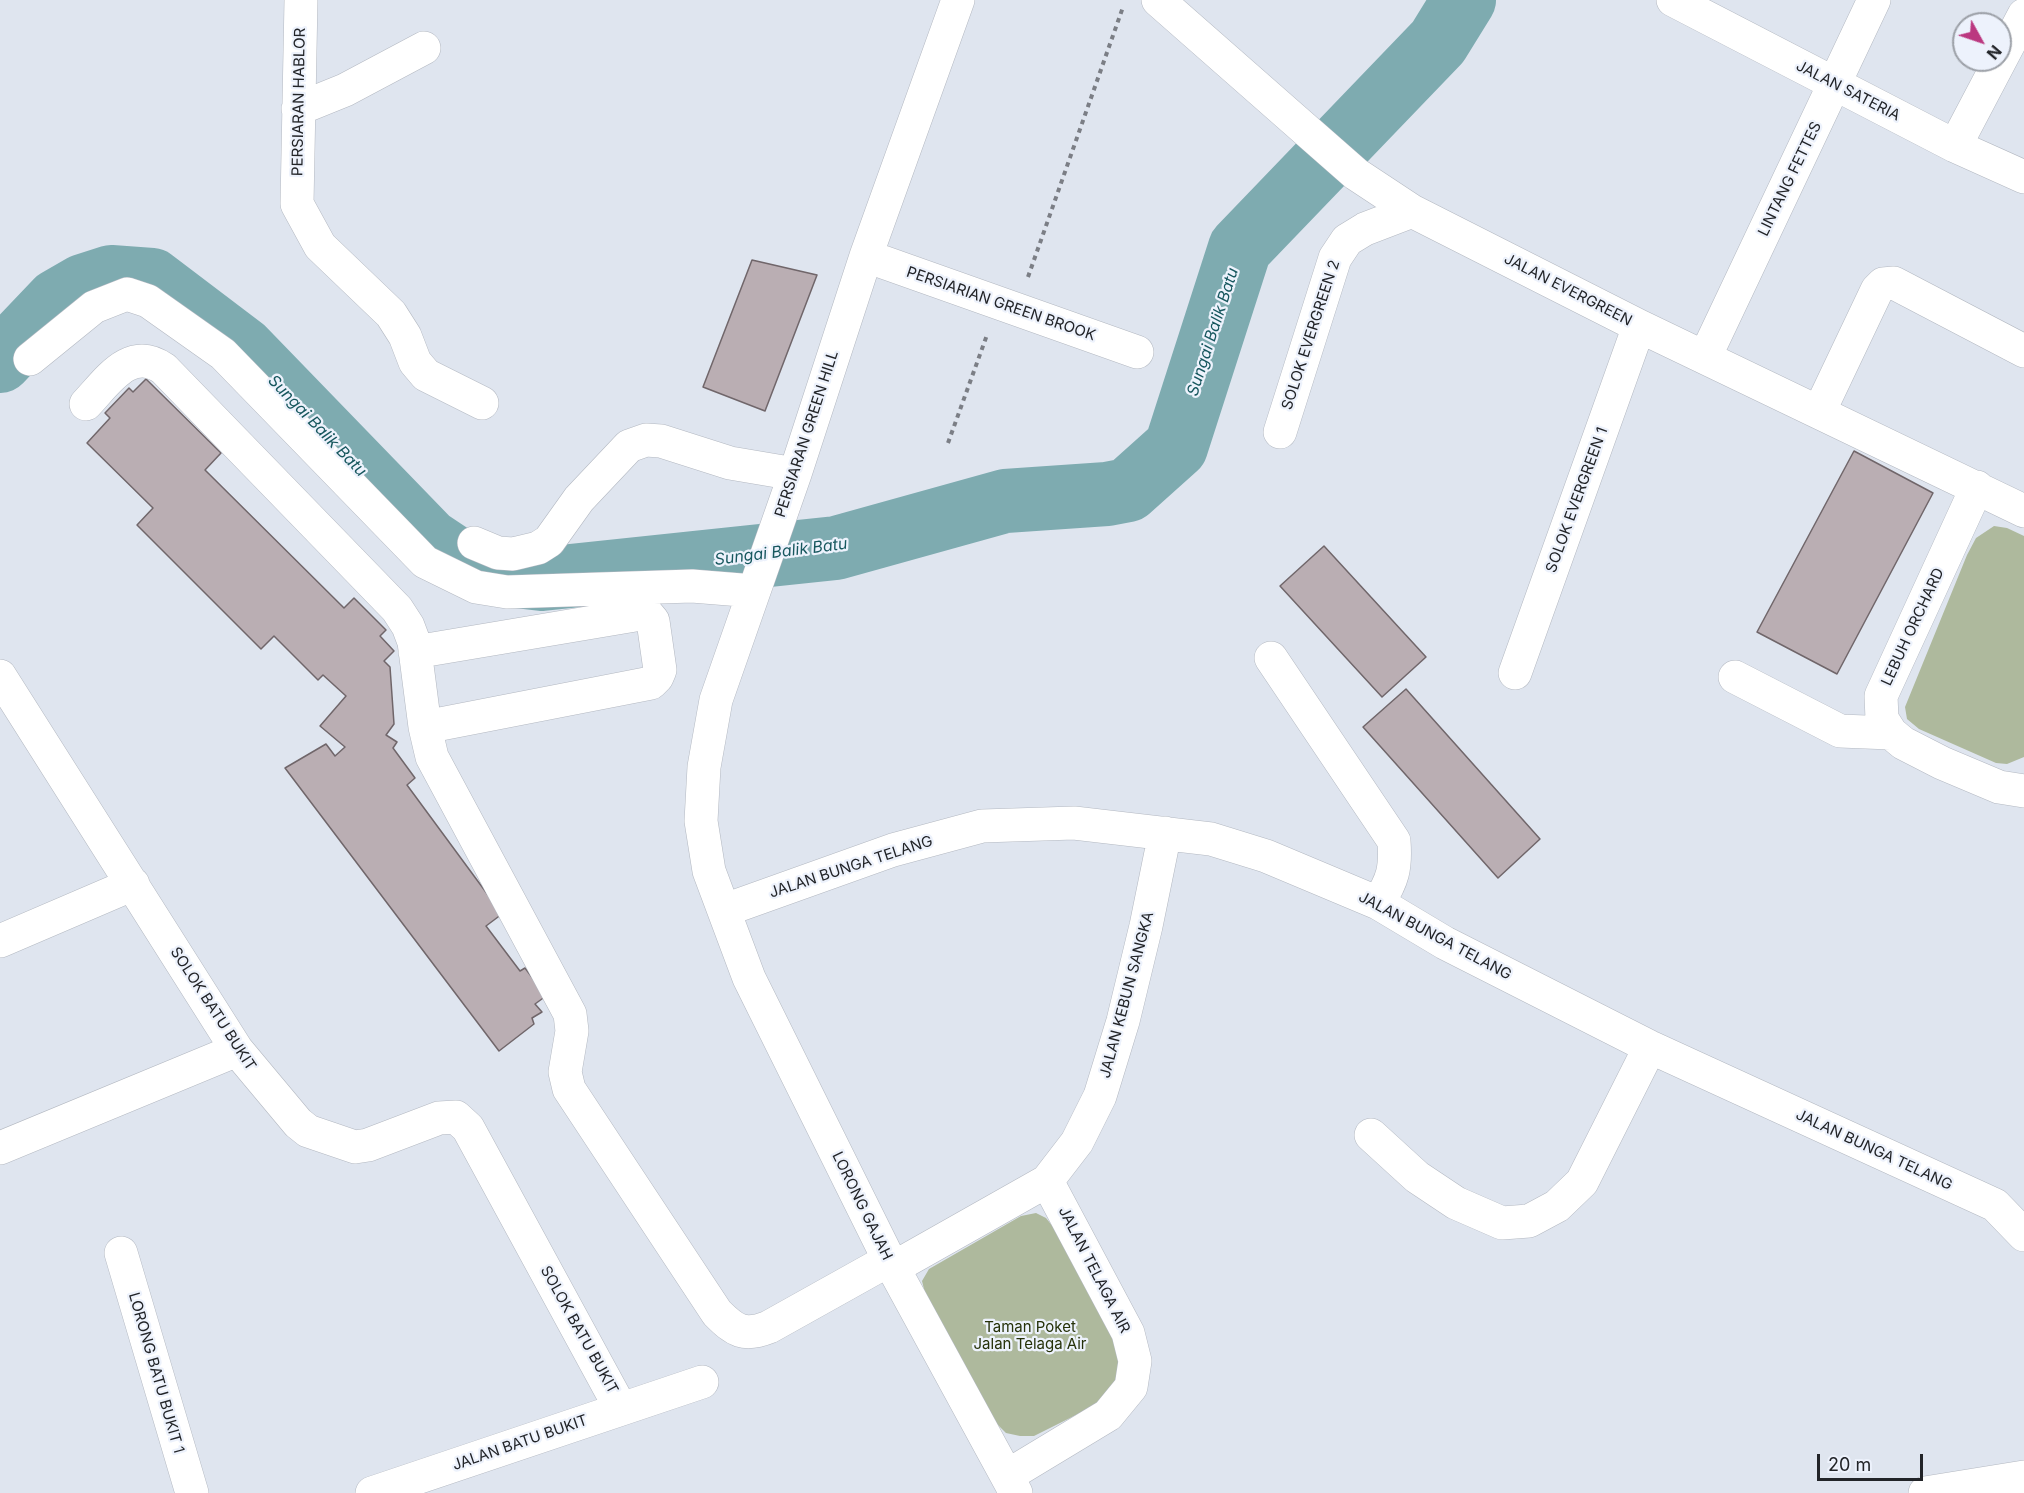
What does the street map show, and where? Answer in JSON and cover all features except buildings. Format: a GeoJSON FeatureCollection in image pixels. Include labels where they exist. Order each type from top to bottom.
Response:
{"type":"FeatureCollection","features":[{"type":"Feature","properties":{"kind":"street","name":"PERSIARAN HABLOR"},"geometry":{"type":"LineString","coordinates":[[301,0],[297,204],[320,246],[391,314],[405,336],[415,362],[426,375],[482,403]]}},
{"type":"Feature","properties":{"kind":"street","name":"PERSIARAN GREEN HILL"},"geometry":{"type":"LineString","coordinates":[[724,910],[709,871],[701,821],[704,767],[716,700],[790,488],[866,255],[958,0]]}},
{"type":"Feature","properties":{"kind":"street","name":"JALAN EVERGREEN"},"geometry":{"type":"LineString","coordinates":[[1158,0],[1356,174],[1412,210],[1639,326],[2024,511]]}},
{"type":"Feature","properties":{"kind":"street","name":"JALAN SATERIA"},"geometry":{"type":"LineString","coordinates":[[1673,0],[1955,146],[2024,177]]}},
{"type":"Feature","properties":{"kind":"street","name":"LINTANG FETTES"},"geometry":{"type":"LineString","coordinates":[[1705,357],[1874,0]]}},
{"type":"Feature","properties":{"kind":"street"},"geometry":{"type":"LineString","coordinates":[[1955,146],[2024,15]]}},
{"type":"Feature","properties":{"kind":"street"},"geometry":{"type":"LineString","coordinates":[[298,109],[345,90],[424,48]]}},
{"type":"Feature","properties":{"kind":"street","name":"SOLOK EVERGREEN 2"},"geometry":{"type":"LineString","coordinates":[[1280,432],[1335,258],[1347,240],[1365,229],[1412,210]]}},
{"type":"Feature","properties":{"kind":"street","name":"PERSIARIAN GREEN BROOK"},"geometry":{"type":"LineString","coordinates":[[866,255],[1137,352]]}},
{"type":"Feature","properties":{"kind":"street"},"geometry":{"type":"LineString","coordinates":[[1820,412],[1877,290],[1883,284],[1894,283],[2024,351]]}},
{"type":"Feature","properties":{"kind":"street"},"geometry":{"type":"LineString","coordinates":[[30,359],[94,308],[127,294],[148,301],[223,354],[425,562],[476,587],[507,592],[692,586],[757,579]]}},
{"type":"Feature","properties":{"kind":"street","name":"SOLOK EVERGREEN 1"},"geometry":{"type":"LineString","coordinates":[[1515,673],[1639,326]]}},
{"type":"Feature","properties":{"kind":"street"},"geometry":{"type":"LineString","coordinates":[[86,404],[121,367],[140,360],[153,362],[164,369],[397,609],[408,626],[416,652],[425,727],[432,758],[570,1014],[572,1031],[565,1072],[569,1089],[717,1313],[728,1324],[753,1334],[891,1264]]}},
{"type":"Feature","properties":{"kind":"street"},"geometry":{"type":"LineString","coordinates":[[474,543],[498,553],[513,554],[538,548],[549,541],[579,499],[629,446],[646,440],[661,441],[730,463],[790,488]]}},
{"type":"Feature","properties":{"kind":"street","name":"LEBUH ORCHARD"},"geometry":{"type":"LineString","coordinates":[[1891,733],[1882,719],[1881,696],[1977,487]]}},
{"type":"Feature","properties":{"kind":"street"},"geometry":{"type":"LineString","coordinates":[[416,652],[640,614],[648,615],[653,621],[660,670],[651,682],[425,727]]}},
{"type":"Feature","properties":{"kind":"street"},"geometry":{"type":"LineString","coordinates":[[1271,658],[1394,841],[1396,864],[1389,885],[1378,903]]}},
{"type":"Feature","properties":{"kind":"street","name":"SOLOK BATU BUKIT"},"geometry":{"type":"LineString","coordinates":[[0,676],[237,1050],[298,1124],[308,1131],[355,1147],[439,1118],[456,1117],[468,1128],[621,1409]]}},
{"type":"Feature","properties":{"kind":"street"},"geometry":{"type":"LineString","coordinates":[[1735,677],[1839,731],[1891,733],[1903,743],[1942,763],[1999,787],[2024,791]]}},
{"type":"Feature","properties":{"kind":"street","name":"JALAN BUNGA TELANG"},"geometry":{"type":"LineString","coordinates":[[724,910],[893,850],[982,826],[1074,823],[1211,839],[1266,856],[1378,903],[1445,943],[1650,1047],[1995,1205],[2024,1235]]}},
{"type":"Feature","properties":{"kind":"street","name":"JALAN KEBUN SANGKA"},"geometry":{"type":"LineString","coordinates":[[891,1264],[1047,1181],[1077,1142],[1100,1096],[1126,1010],[1146,926],[1164,833]]}},
{"type":"Feature","properties":{"kind":"street"},"geometry":{"type":"LineString","coordinates":[[0,941],[133,884]]}},
{"type":"Feature","properties":{"kind":"street","name":"LORONG GAJAH"},"geometry":{"type":"LineString","coordinates":[[724,910],[749,978],[891,1264],[1012,1485]]}},
{"type":"Feature","properties":{"kind":"street"},"geometry":{"type":"LineString","coordinates":[[1371,1135],[1417,1177],[1456,1203],[1502,1223],[1529,1221],[1557,1206],[1582,1182],[1650,1047]]}},
{"type":"Feature","properties":{"kind":"street"},"geometry":{"type":"LineString","coordinates":[[0,1148],[237,1050]]}},
{"type":"Feature","properties":{"kind":"street","name":"JALAN TELAGA AIR"},"geometry":{"type":"LineString","coordinates":[[1012,1485],[1108,1415],[1131,1388],[1135,1361],[1128,1333],[1047,1181]]}},
{"type":"Feature","properties":{"kind":"street","name":"LORONG BATU BUKIT 1"},"geometry":{"type":"LineString","coordinates":[[121,1253],[192,1493]]}},
{"type":"Feature","properties":{"kind":"street","name":"JALAN BATU BUKIT"},"geometry":{"type":"LineString","coordinates":[[372,1493],[702,1382]]}},
{"type":"Feature","properties":{"kind":"street"},"geometry":{"type":"LineString","coordinates":[[1925,1493],[2024,1477]]}},
{"type":"Feature","properties":{"kind":"path"},"geometry":{"type":"LineString","coordinates":[[948,443],[1008,306],[1125,0]]}},
{"type":"Feature","properties":{"kind":"green space"},"geometry":{"type":"Polygon","coordinates":[[[1994,526],[2007,528],[2024,536],[2024,757],[2007,764],[1996,763],[1919,729],[1907,719],[1905,707],[1967,555],[1976,538],[1994,526]]]}},
{"type":"Feature","properties":{"kind":"green space","name":"Taman Poket Jalan Telaga Air"},"geometry":{"type":"Polygon","coordinates":[[[1036,1213],[1046,1218],[1054,1228],[1118,1346],[1122,1365],[1118,1381],[1104,1401],[1034,1436],[1020,1436],[1006,1433],[994,1421],[925,1293],[922,1281],[929,1269],[1021,1216],[1036,1213]]]}},
{"type":"Feature","properties":{"kind":"waterway","name":"Sungai Balik Batu"},"geometry":{"type":"LineString","coordinates":[[0,361],[57,301],[83,286],[111,277],[152,280],[243,349],[429,541],[453,557],[491,573],[542,579],[836,548],[1005,501],[1107,494],[1128,490],[1176,447],[1240,248],[1438,42],[1464,0]]}}]}
